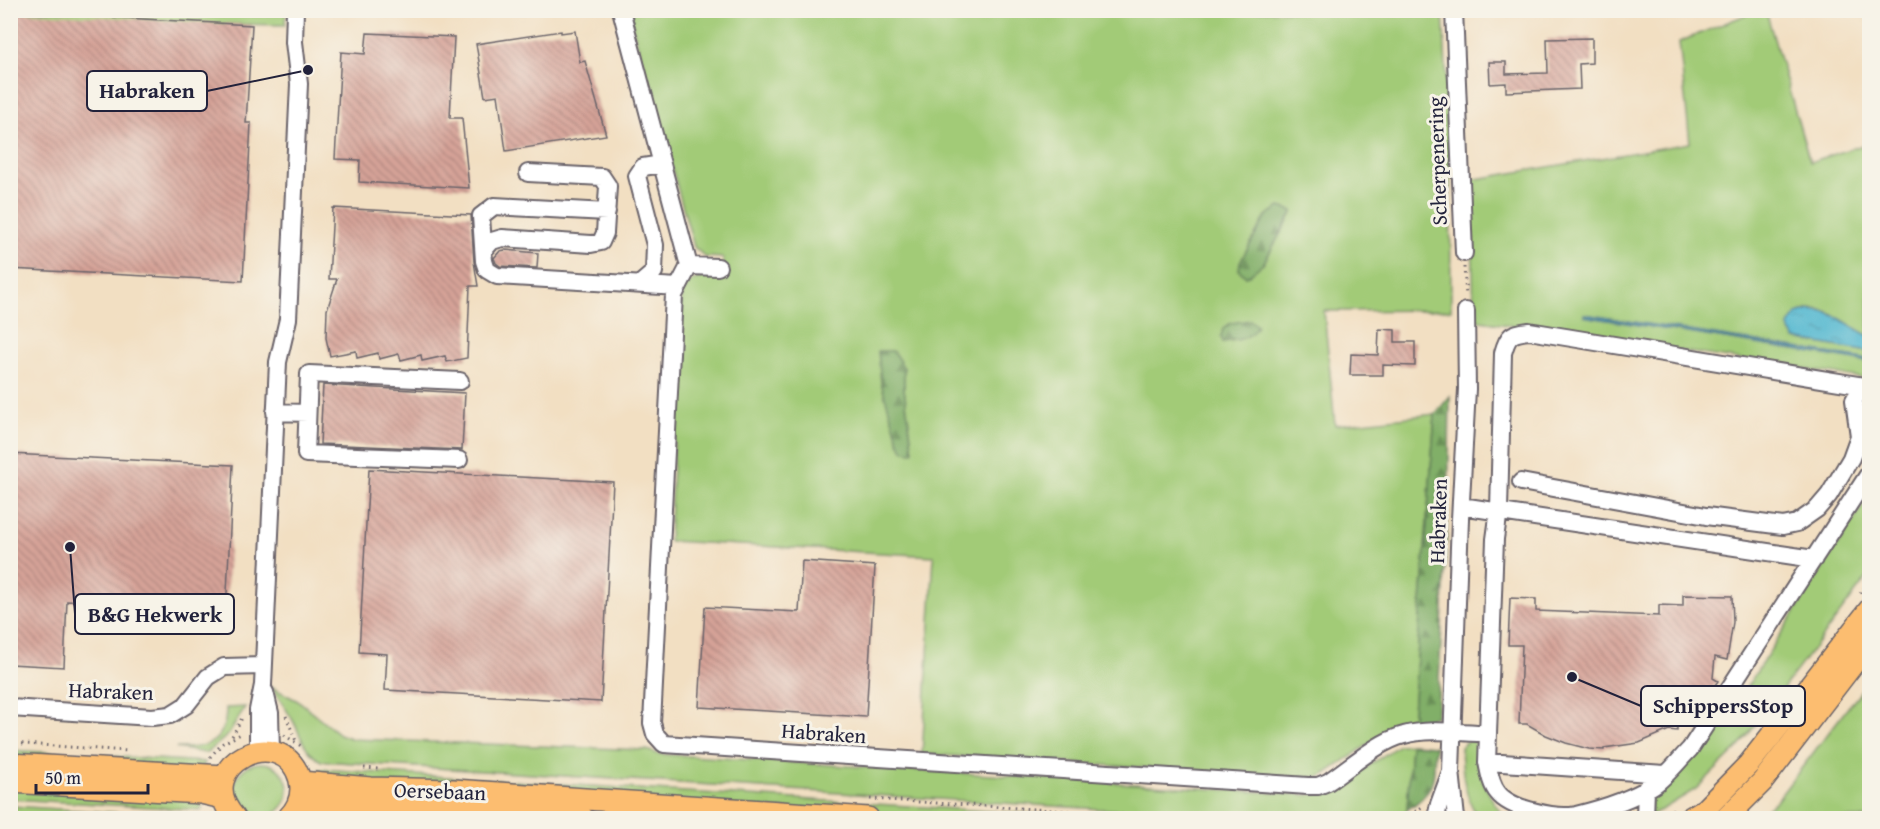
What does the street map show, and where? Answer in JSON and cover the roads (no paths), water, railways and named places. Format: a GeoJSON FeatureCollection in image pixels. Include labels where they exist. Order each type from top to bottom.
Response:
{"type":"FeatureCollection","features":[{"type":"Feature","properties":{"kind":"main road"},"geometry":{"type":"LineString","coordinates":[[1682,814],[1705,809],[1749,764],[1863,603]]}},
{"type":"Feature","properties":{"kind":"main road"},"geometry":{"type":"LineString","coordinates":[[1725,819],[1763,781],[1869,642]]}},
{"type":"Feature","properties":{"kind":"main road"},"geometry":{"type":"LineString","coordinates":[[235,819],[228,811],[223,798],[222,787],[225,776],[232,764],[244,755],[265,751],[290,763],[300,782],[301,793],[293,811]]}},
{"type":"Feature","properties":{"kind":"main road"},"geometry":{"type":"LineString","coordinates":[[10,764],[225,776]]}},
{"type":"Feature","properties":{"kind":"main road"},"geometry":{"type":"LineString","coordinates":[[10,782],[201,793],[223,798]]}},
{"type":"Feature","properties":{"kind":"main road","name":"Oersebaan"},"geometry":{"type":"LineString","coordinates":[[300,782],[371,788],[453,790],[868,819]]}},
{"type":"Feature","properties":{"kind":"main road","name":"Oersebaan"},"geometry":{"type":"LineString","coordinates":[[293,811],[318,802],[583,819]]}},
{"type":"Feature","properties":{"kind":"street"},"geometry":{"type":"LineString","coordinates":[[265,751],[270,712],[263,685],[263,666],[275,412],[278,362],[288,319],[299,84],[294,42],[296,10]]}},
{"type":"Feature","properties":{"kind":"street"},"geometry":{"type":"LineString","coordinates":[[621,10],[689,266],[718,267]]}},
{"type":"Feature","properties":{"kind":"street","name":"Scherpenering"},"geometry":{"type":"LineString","coordinates":[[1454,10],[1464,253]]}},
{"type":"Feature","properties":{"kind":"street"},"geometry":{"type":"LineString","coordinates":[[640,284],[654,272],[655,245],[637,176],[643,168],[662,164]]}},
{"type":"Feature","properties":{"kind":"street"},"geometry":{"type":"LineString","coordinates":[[484,250],[492,241],[502,238],[591,244],[601,242],[605,233],[608,186],[602,177],[528,173]]}},
{"type":"Feature","properties":{"kind":"street"},"geometry":{"type":"LineString","coordinates":[[607,212],[494,206],[481,216],[484,261],[487,270],[497,276],[678,287]]}},
{"type":"Feature","properties":{"kind":"street","name":"Habraken"},"geometry":{"type":"LineString","coordinates":[[689,266],[674,295],[652,723],[655,734],[664,744],[1318,786],[1328,782],[1383,744],[1401,735],[1424,731],[1452,733]]}},
{"type":"Feature","properties":{"kind":"street","name":"Habraken"},"geometry":{"type":"LineString","coordinates":[[1456,819],[1451,771],[1467,389],[1466,310]]}},
{"type":"Feature","properties":{"kind":"street"},"geometry":{"type":"LineString","coordinates":[[1866,386],[1529,331],[1515,333],[1507,338],[1503,353],[1499,510],[1495,538],[1487,762],[1498,794],[1520,808],[1548,814],[1574,815],[1621,800],[1655,784],[1690,748],[1869,472]]}},
{"type":"Feature","properties":{"kind":"street"},"geometry":{"type":"LineString","coordinates":[[459,460],[306,454],[309,374],[460,381]]}},
{"type":"Feature","properties":{"kind":"street"},"geometry":{"type":"LineString","coordinates":[[1521,482],[1706,516],[1783,526],[1797,524],[1817,509],[1829,495],[1851,458],[1859,436],[1854,400],[1866,386]]}},
{"type":"Feature","properties":{"kind":"street"},"geometry":{"type":"LineString","coordinates":[[275,412],[307,413]]}},
{"type":"Feature","properties":{"kind":"street"},"geometry":{"type":"LineString","coordinates":[[1461,506],[1814,559]]}},
{"type":"Feature","properties":{"kind":"street","name":"Habraken"},"geometry":{"type":"LineString","coordinates":[[10,708],[152,717],[170,715],[186,705],[208,677],[224,667],[263,666]]}},
{"type":"Feature","properties":{"kind":"street"},"geometry":{"type":"LineString","coordinates":[[1452,733],[1488,733]]}},
{"type":"Feature","properties":{"kind":"street"},"geometry":{"type":"LineString","coordinates":[[1487,762],[1665,774]]}},
{"type":"Feature","properties":{"kind":"street","name":"Habraken"},"geometry":{"type":"LineString","coordinates":[[1436,819],[1451,771]]}},
{"type":"Feature","properties":{"kind":"street"},"geometry":{"type":"LineString","coordinates":[[1645,819],[1646,788]]}},
{"type":"Feature","properties":{"kind":"water"},"geometry":{"type":"Polygon","coordinates":[[[1810,310],[1835,316],[1869,336],[1869,352],[1795,339],[1788,327],[1797,314],[1810,310]]]}},
{"type":"Feature","properties":{"kind":"water"},"geometry":{"type":"Polygon","coordinates":[[[1584,314],[1869,360],[1869,362],[1584,316],[1584,314]]]}},
{"type":"Feature","properties":{"kind":"place","name":"Habraken"},"geometry":{"type":"Point","coordinates":[308,70]}},
{"type":"Feature","properties":{"kind":"place","name":"B&G Hekwerk"},"geometry":{"type":"Point","coordinates":[70,547]}},
{"type":"Feature","properties":{"kind":"place","name":"SchippersStop"},"geometry":{"type":"Point","coordinates":[1572,677]}}]}
